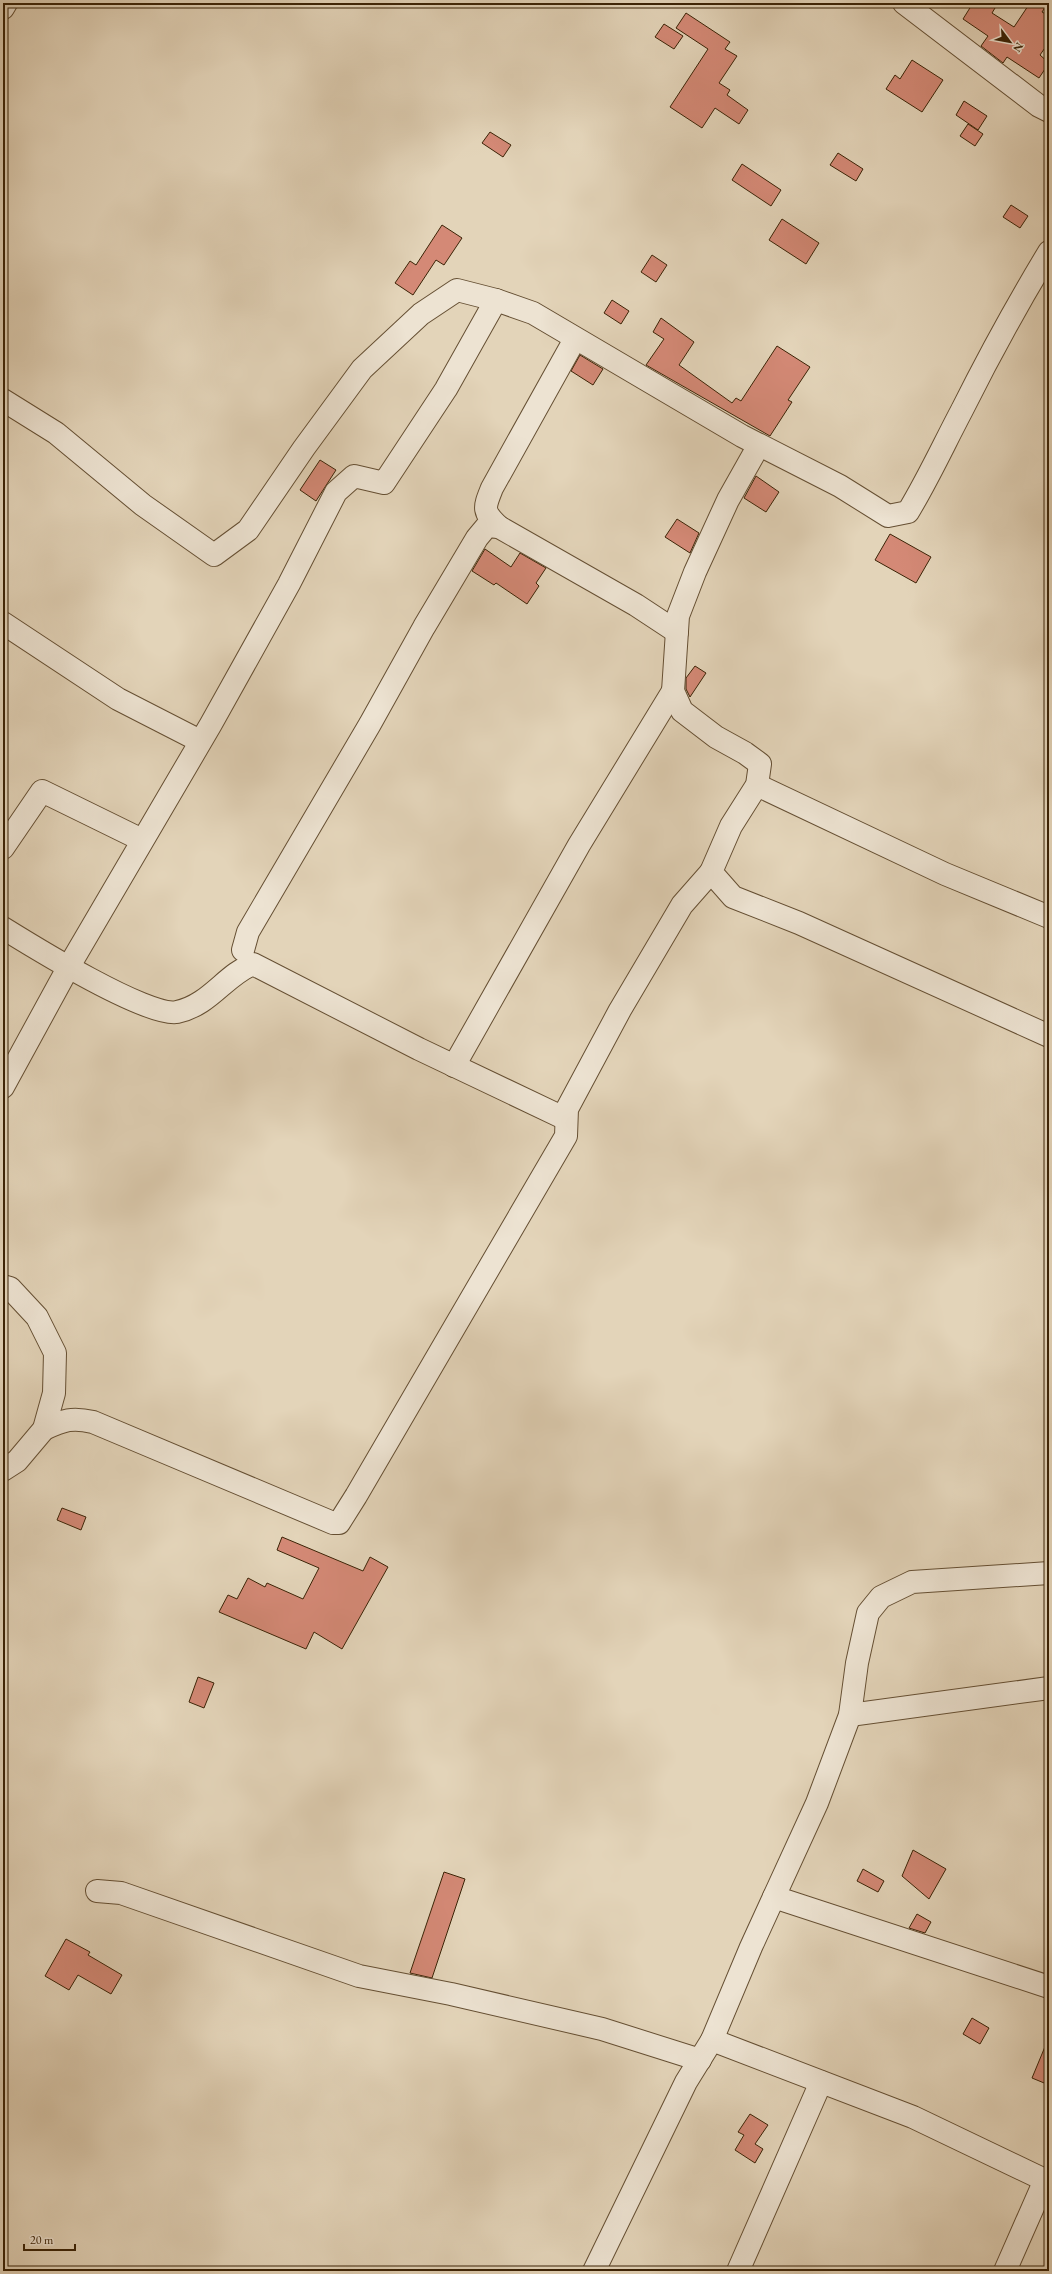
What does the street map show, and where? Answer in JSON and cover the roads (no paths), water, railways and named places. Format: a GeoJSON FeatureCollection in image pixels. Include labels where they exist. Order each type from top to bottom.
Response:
{"type":"FeatureCollection","features":[{"type":"Feature","properties":{"kind":"street"},"geometry":{"type":"LineString","coordinates":[[3,8],[6,3]]}},
{"type":"Feature","properties":{"kind":"street"},"geometry":{"type":"LineString","coordinates":[[904,3],[1039,106],[1049,111]]}},
{"type":"Feature","properties":{"kind":"street"},"geometry":{"type":"LineString","coordinates":[[3,400],[56,433],[143,505],[214,555],[248,530],[304,448],[362,369],[421,314],[456,290],[496,300],[533,313],[575,339],[759,445],[840,486],[888,516],[908,512],[928,480],[962,409],[1029,285],[1049,252]]}},
{"type":"Feature","properties":{"kind":"street"},"geometry":{"type":"LineString","coordinates":[[3,1087],[68,968],[289,584],[336,492],[354,476],[384,483],[446,389],[496,300]]}},
{"type":"Feature","properties":{"kind":"street"},"geometry":{"type":"LineString","coordinates":[[575,339],[492,488],[484,507],[488,517],[498,527],[636,605],[677,632]]}},
{"type":"Feature","properties":{"kind":"street"},"geometry":{"type":"LineString","coordinates":[[454,1066],[579,845],[673,691],[678,616],[695,572],[728,500],[759,445]]}},
{"type":"Feature","properties":{"kind":"street"},"geometry":{"type":"LineString","coordinates":[[243,950],[248,932],[469,552],[487,526],[498,527]]}},
{"type":"Feature","properties":{"kind":"street"},"geometry":{"type":"LineString","coordinates":[[3,623],[118,699],[200,741]]}},
{"type":"Feature","properties":{"kind":"street"},"geometry":{"type":"LineString","coordinates":[[44,1429],[64,1420],[77,1419],[93,1422],[332,1523],[338,1523],[350,1507],[566,1136],[567,1109],[620,1010],[678,911],[711,872],[731,826],[757,785],[760,764],[745,753],[716,737],[682,710],[673,691]]}},
{"type":"Feature","properties":{"kind":"street"},"geometry":{"type":"LineString","coordinates":[[757,785],[945,874],[1049,917]]}},
{"type":"Feature","properties":{"kind":"street"},"geometry":{"type":"LineString","coordinates":[[3,848],[42,791],[142,840]]}},
{"type":"Feature","properties":{"kind":"street"},"geometry":{"type":"LineString","coordinates":[[711,872],[733,897],[799,923],[1049,1036]]}},
{"type":"Feature","properties":{"kind":"street"},"geometry":{"type":"LineString","coordinates":[[3,928],[68,968],[148,1008],[176,1012],[211,997],[240,969],[253,964],[454,1066],[566,1119]]}},
{"type":"Feature","properties":{"kind":"street"},"geometry":{"type":"LineString","coordinates":[[3,1286],[10,1288],[37,1317],[55,1353],[54,1393],[44,1429],[17,1461],[3,1470]]}},
{"type":"Feature","properties":{"kind":"street"},"geometry":{"type":"LineString","coordinates":[[594,2271],[686,2082],[712,2040],[774,1897],[817,1803],[850,1715],[857,1663],[868,1613],[881,1597],[912,1582],[1049,1573]]}},
{"type":"Feature","properties":{"kind":"street"},"geometry":{"type":"LineString","coordinates":[[850,1715],[1049,1688]]}},
{"type":"Feature","properties":{"kind":"street"},"geometry":{"type":"LineString","coordinates":[[97,1891],[121,1893],[359,1976],[450,1994],[602,2029],[700,2060]]}},
{"type":"Feature","properties":{"kind":"street"},"geometry":{"type":"LineString","coordinates":[[774,1897],[1049,1987]]}},
{"type":"Feature","properties":{"kind":"street"},"geometry":{"type":"LineString","coordinates":[[712,2040],[912,2117],[1047,2181],[1005,2271]]}},
{"type":"Feature","properties":{"kind":"street"},"geometry":{"type":"LineString","coordinates":[[738,2271],[821,2082]]}}]}
